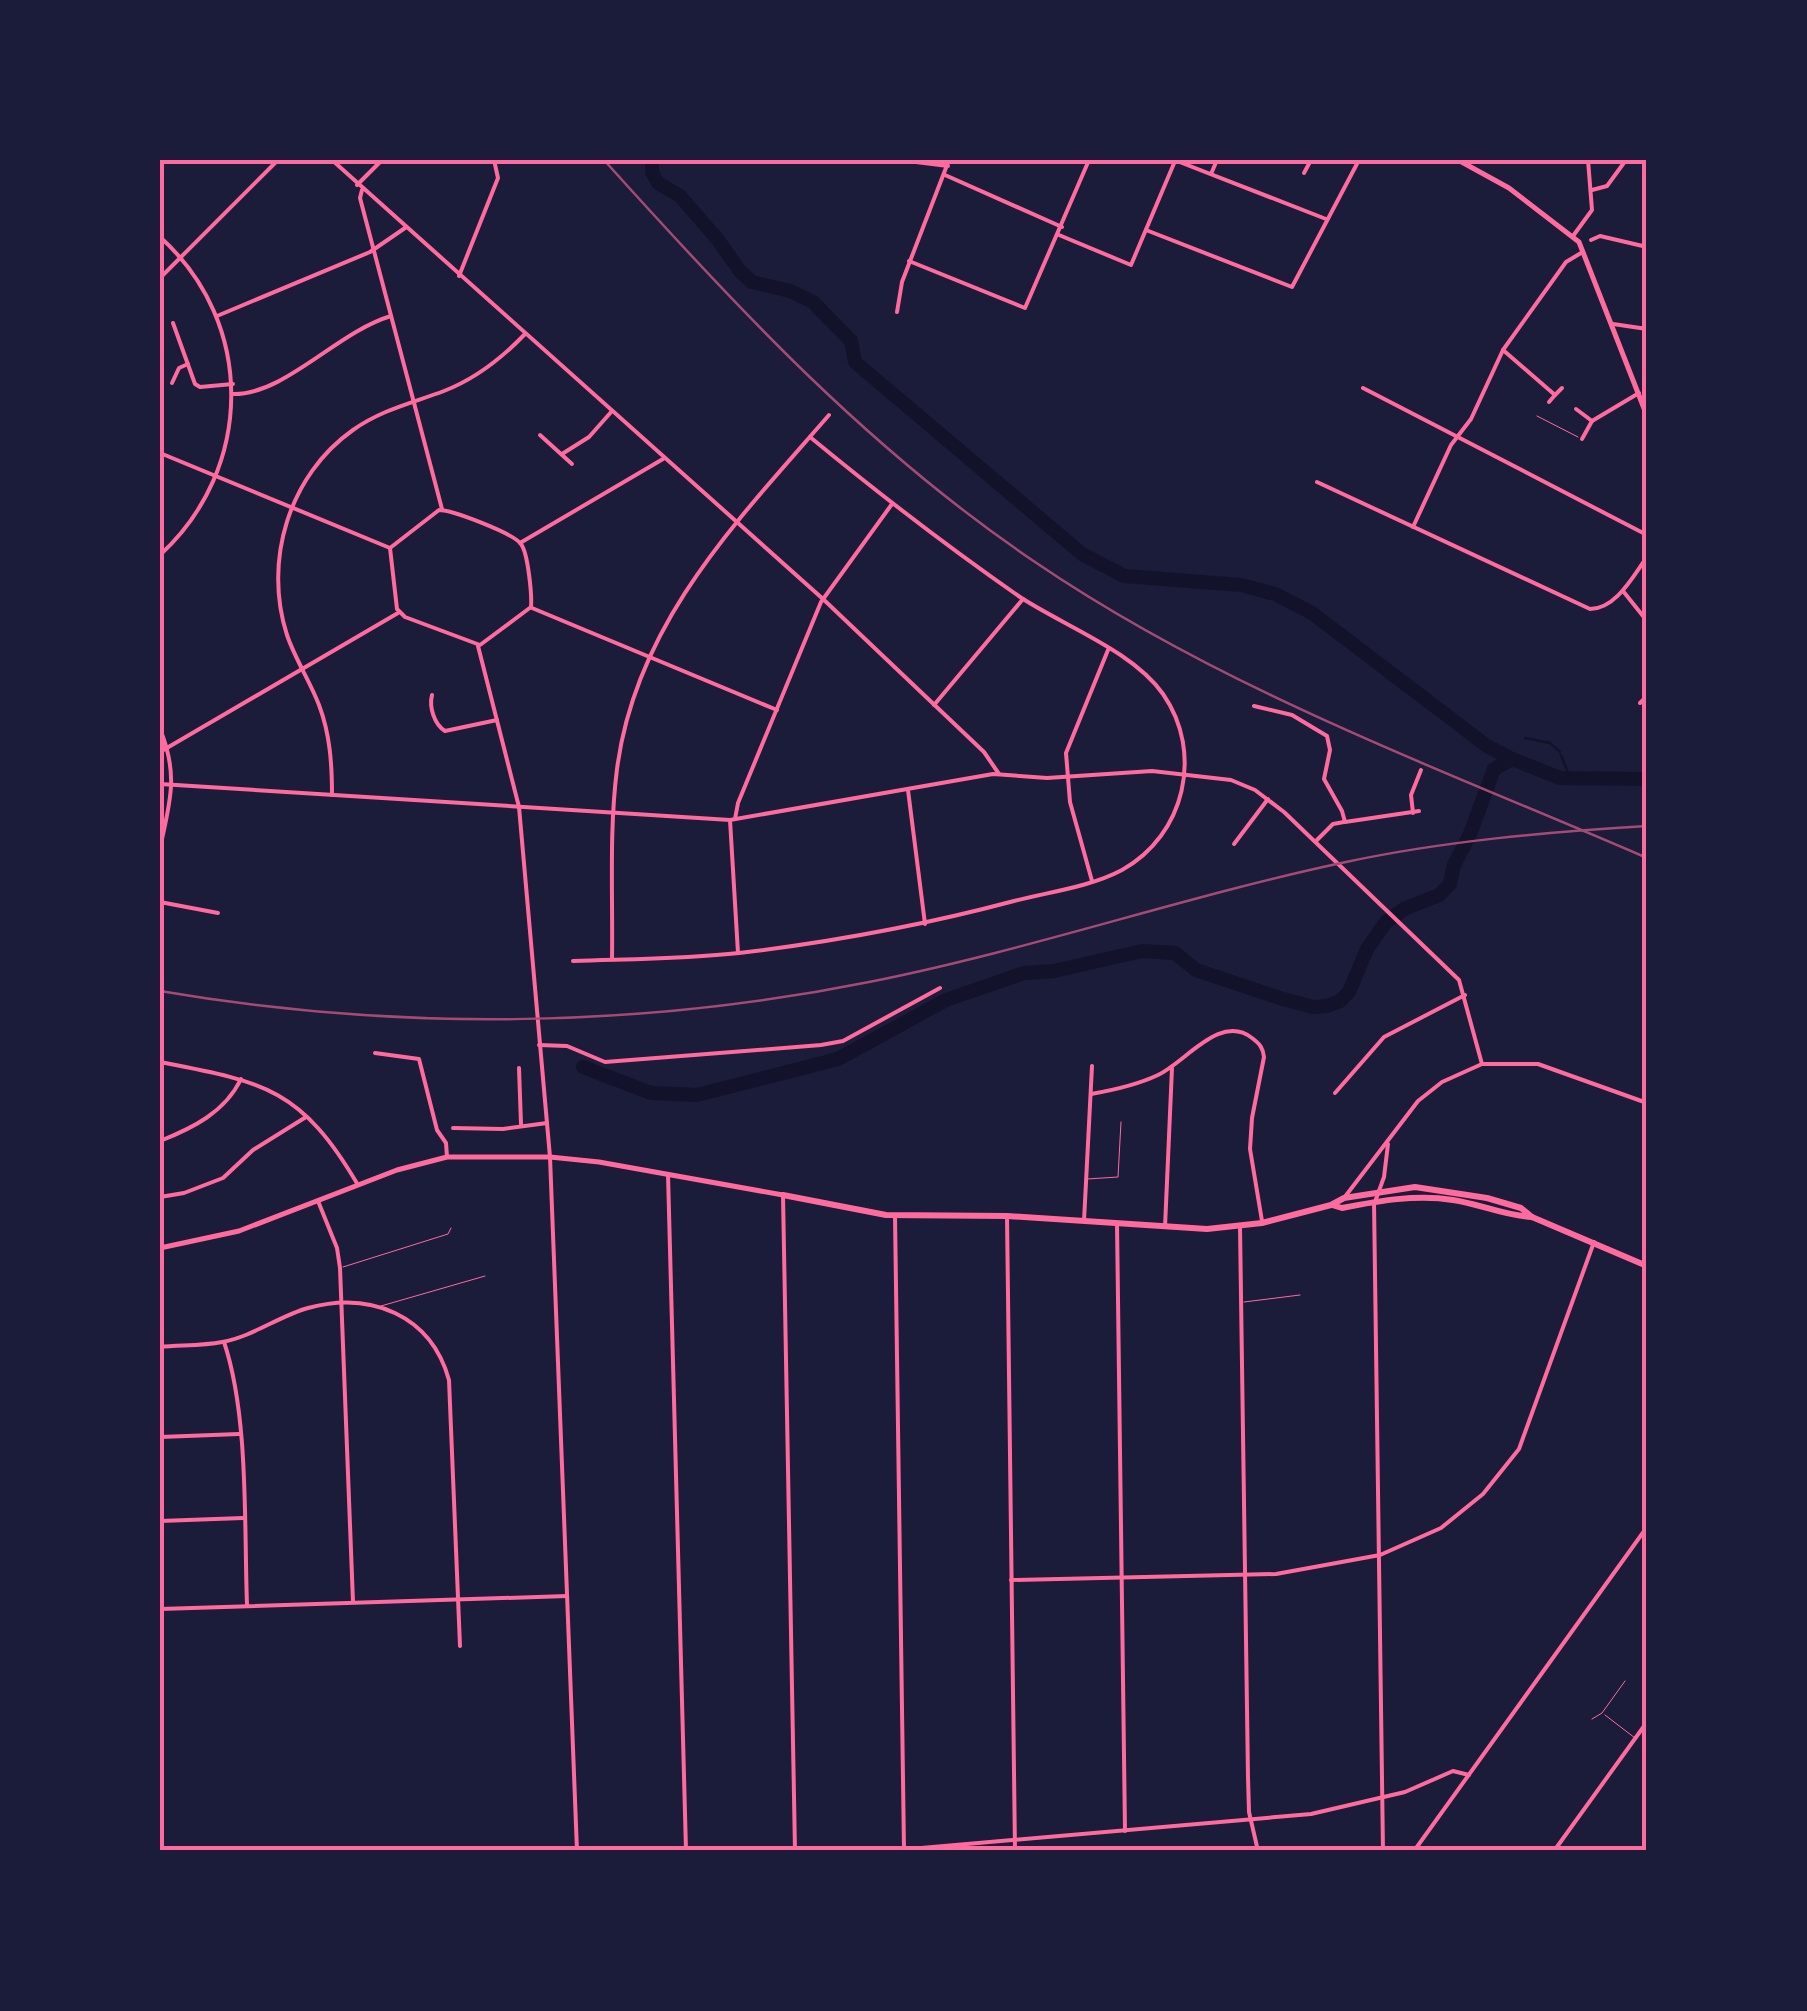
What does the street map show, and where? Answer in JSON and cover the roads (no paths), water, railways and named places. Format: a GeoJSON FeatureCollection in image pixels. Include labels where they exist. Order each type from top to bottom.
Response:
{"type":"FeatureCollection","features":[{"type":"Feature","properties":{"kind":"highway"},"geometry":{"type":"LineString","coordinates":[[783,1195],[895,1216],[1008,1216],[1165,1227],[1240,1227],[1331,1205],[1344,1198],[1415,1187],[1464,1192],[1521,1208],[1532,1217]]}},
{"type":"Feature","properties":{"kind":"highway"},"geometry":{"type":"LineString","coordinates":[[1331,1205],[1342,1208],[1432,1197],[1532,1217],[1647,1266]]}},
{"type":"Feature","properties":{"kind":"main road"},"geometry":{"type":"LineString","coordinates":[[1458,160],[1509,188],[1573,236],[1584,252],[1647,416]]}},
{"type":"Feature","properties":{"kind":"main road"},"geometry":{"type":"LineString","coordinates":[[160,1248],[239,1232],[421,1162],[447,1157],[550,1157],[783,1195]]}},
{"type":"Feature","properties":{"kind":"street"},"geometry":{"type":"LineString","coordinates":[[160,278],[278,160]]}},
{"type":"Feature","properties":{"kind":"street"},"geometry":{"type":"LineString","coordinates":[[332,160],[823,599],[989,757],[999,774]]}},
{"type":"Feature","properties":{"kind":"street"},"geometry":{"type":"LineString","coordinates":[[356,185],[382,160]]}},
{"type":"Feature","properties":{"kind":"street"},"geometry":{"type":"LineString","coordinates":[[459,276],[498,178],[494,160]]}},
{"type":"Feature","properties":{"kind":"street"},"geometry":{"type":"LineString","coordinates":[[897,312],[910,261],[949,163],[900,160]]}},
{"type":"Feature","properties":{"kind":"street"},"geometry":{"type":"LineString","coordinates":[[910,261],[1023,308],[1029,304],[1089,160]]}},
{"type":"Feature","properties":{"kind":"street"},"geometry":{"type":"LineString","coordinates":[[1059,235],[1131,266],[1174,160],[1326,219]]}},
{"type":"Feature","properties":{"kind":"street"},"geometry":{"type":"LineString","coordinates":[[1210,175],[1218,160]]}},
{"type":"Feature","properties":{"kind":"street"},"geometry":{"type":"LineString","coordinates":[[1304,173],[1310,160]]}},
{"type":"Feature","properties":{"kind":"street"},"geometry":{"type":"LineString","coordinates":[[1146,230],[1292,287],[1359,160]]}},
{"type":"Feature","properties":{"kind":"street"},"geometry":{"type":"LineString","coordinates":[[1573,236],[1590,215],[1588,160]]}},
{"type":"Feature","properties":{"kind":"street"},"geometry":{"type":"LineString","coordinates":[[1592,190],[1608,186],[1626,160]]}},
{"type":"Feature","properties":{"kind":"street"},"geometry":{"type":"LineString","coordinates":[[945,175],[1062,227]]}},
{"type":"Feature","properties":{"kind":"street"},"geometry":{"type":"LineString","coordinates":[[362,190],[360,198],[442,510]]}},
{"type":"Feature","properties":{"kind":"street"},"geometry":{"type":"LineString","coordinates":[[217,316],[374,250],[405,228]]}},
{"type":"Feature","properties":{"kind":"street"},"geometry":{"type":"LineString","coordinates":[[160,236],[181,257],[217,316],[233,384],[228,440],[217,476],[190,524],[160,555]]}},
{"type":"Feature","properties":{"kind":"street"},"geometry":{"type":"LineString","coordinates":[[1591,240],[1600,236],[1647,246]]}},
{"type":"Feature","properties":{"kind":"street"},"geometry":{"type":"LineString","coordinates":[[1413,527],[1503,350],[1566,262],[1584,252]]}},
{"type":"Feature","properties":{"kind":"street"},"geometry":{"type":"LineString","coordinates":[[233,394],[264,390],[357,329],[391,316]]}},
{"type":"Feature","properties":{"kind":"street"},"geometry":{"type":"LineString","coordinates":[[1610,325],[1616,322],[1647,328]]}},
{"type":"Feature","properties":{"kind":"street"},"geometry":{"type":"LineString","coordinates":[[173,323],[197,386],[233,384]]}},
{"type":"Feature","properties":{"kind":"street"},"geometry":{"type":"LineString","coordinates":[[332,795],[326,729],[287,635],[278,583],[282,539],[292,508],[314,469],[345,436],[381,413],[475,376],[525,334]]}},
{"type":"Feature","properties":{"kind":"street"},"geometry":{"type":"LineString","coordinates":[[1503,350],[1555,395]]}},
{"type":"Feature","properties":{"kind":"street"},"geometry":{"type":"LineString","coordinates":[[172,383],[179,368],[188,364]]}},
{"type":"Feature","properties":{"kind":"street"},"geometry":{"type":"LineString","coordinates":[[1363,388],[1647,535]]}},
{"type":"Feature","properties":{"kind":"street"},"geometry":{"type":"LineString","coordinates":[[1548,402],[1562,388]]}},
{"type":"Feature","properties":{"kind":"street"},"geometry":{"type":"LineString","coordinates":[[1582,439],[1592,421],[1639,394]]}},
{"type":"Feature","properties":{"kind":"street"},"geometry":{"type":"LineString","coordinates":[[1576,409],[1592,421]]}},
{"type":"Feature","properties":{"kind":"street"},"geometry":{"type":"LineString","coordinates":[[562,454],[589,437],[612,411]]}},
{"type":"Feature","properties":{"kind":"street"},"geometry":{"type":"LineString","coordinates":[[612,959],[615,814],[622,737],[648,656],[680,595],[736,522],[829,415]]}},
{"type":"Feature","properties":{"kind":"street"},"geometry":{"type":"LineString","coordinates":[[540,435],[572,464]]}},
{"type":"Feature","properties":{"kind":"street"},"geometry":{"type":"LineString","coordinates":[[573,961],[738,953],[925,924],[1092,881],[1124,868],[1156,843],[1177,807],[1186,773],[1182,738],[1161,691],[1142,672],[1023,599],[892,504],[810,437]]}},
{"type":"Feature","properties":{"kind":"street"},"geometry":{"type":"LineString","coordinates":[[160,453],[390,548]]}},
{"type":"Feature","properties":{"kind":"street"},"geometry":{"type":"LineString","coordinates":[[520,543],[664,458]]}},
{"type":"Feature","properties":{"kind":"street"},"geometry":{"type":"LineString","coordinates":[[1317,482],[1590,609],[1598,609],[1623,591],[1647,557]]}},
{"type":"Feature","properties":{"kind":"street"},"geometry":{"type":"LineString","coordinates":[[738,953],[733,819],[738,803],[823,599],[892,504]]}},
{"type":"Feature","properties":{"kind":"street"},"geometry":{"type":"LineString","coordinates":[[442,510],[520,543]]}},
{"type":"Feature","properties":{"kind":"street"},"geometry":{"type":"LineString","coordinates":[[390,548],[442,510]]}},
{"type":"Feature","properties":{"kind":"street"},"geometry":{"type":"LineString","coordinates":[[520,543],[530,607]]}},
{"type":"Feature","properties":{"kind":"street"},"geometry":{"type":"LineString","coordinates":[[390,548],[399,613]]}},
{"type":"Feature","properties":{"kind":"street"},"geometry":{"type":"LineString","coordinates":[[1623,591],[1647,621]]}},
{"type":"Feature","properties":{"kind":"street"},"geometry":{"type":"LineString","coordinates":[[934,704],[1023,599]]}},
{"type":"Feature","properties":{"kind":"street"},"geometry":{"type":"LineString","coordinates":[[530,607],[777,710]]}},
{"type":"Feature","properties":{"kind":"street"},"geometry":{"type":"LineString","coordinates":[[478,646],[530,607]]}},
{"type":"Feature","properties":{"kind":"street"},"geometry":{"type":"LineString","coordinates":[[160,752],[399,613]]}},
{"type":"Feature","properties":{"kind":"street"},"geometry":{"type":"LineString","coordinates":[[399,613],[478,646]]}},
{"type":"Feature","properties":{"kind":"street"},"geometry":{"type":"LineString","coordinates":[[478,646],[519,807],[550,1157],[577,1851]]}},
{"type":"Feature","properties":{"kind":"street"},"geometry":{"type":"LineString","coordinates":[[1092,881],[1072,811],[1067,747],[1108,650]]}},
{"type":"Feature","properties":{"kind":"street"},"geometry":{"type":"LineString","coordinates":[[432,695],[431,708],[445,732],[497,720]]}},
{"type":"Feature","properties":{"kind":"street"},"geometry":{"type":"LineString","coordinates":[[1640,704],[1647,696]]}},
{"type":"Feature","properties":{"kind":"street"},"geometry":{"type":"LineString","coordinates":[[1254,706],[1292,715],[1327,736],[1330,746],[1324,779],[1344,822]]}},
{"type":"Feature","properties":{"kind":"street"},"geometry":{"type":"LineString","coordinates":[[160,729],[174,786],[160,848]]}},
{"type":"Feature","properties":{"kind":"street"},"geometry":{"type":"LineString","coordinates":[[1316,841],[1333,824],[1416,812],[1411,795],[1421,770]]}},
{"type":"Feature","properties":{"kind":"street"},"geometry":{"type":"LineString","coordinates":[[160,784],[733,819],[999,774],[1186,773],[1240,783],[1268,799],[1316,841],[1459,980],[1482,1064]]}},
{"type":"Feature","properties":{"kind":"street"},"geometry":{"type":"LineString","coordinates":[[908,790],[925,924]]}},
{"type":"Feature","properties":{"kind":"street"},"geometry":{"type":"LineString","coordinates":[[1234,844],[1268,799]]}},
{"type":"Feature","properties":{"kind":"street"},"geometry":{"type":"LineString","coordinates":[[160,902],[218,913]]}},
{"type":"Feature","properties":{"kind":"street"},"geometry":{"type":"LineString","coordinates":[[539,1045],[566,1046],[605,1062],[821,1045],[843,1041],[940,988]]}},
{"type":"Feature","properties":{"kind":"street"},"geometry":{"type":"LineString","coordinates":[[1335,1092],[1384,1037],[1464,995]]}},
{"type":"Feature","properties":{"kind":"street"},"geometry":{"type":"LineString","coordinates":[[1091,1094],[1134,1085],[1172,1068],[1208,1039],[1229,1030],[1248,1034],[1263,1049],[1250,1149],[1262,1223]]}},
{"type":"Feature","properties":{"kind":"street"},"geometry":{"type":"LineString","coordinates":[[375,1054],[420,1059],[447,1157]]}},
{"type":"Feature","properties":{"kind":"street"},"geometry":{"type":"LineString","coordinates":[[160,1062],[242,1079],[275,1092],[308,1116],[358,1185]]}},
{"type":"Feature","properties":{"kind":"street"},"geometry":{"type":"LineString","coordinates":[[1344,1198],[1418,1100],[1442,1082],[1482,1064],[1538,1064],[1647,1102]]}},
{"type":"Feature","properties":{"kind":"street"},"geometry":{"type":"LineString","coordinates":[[1084,1221],[1092,1066]]}},
{"type":"Feature","properties":{"kind":"street"},"geometry":{"type":"LineString","coordinates":[[518,1068],[521,1124]]}},
{"type":"Feature","properties":{"kind":"street"},"geometry":{"type":"LineString","coordinates":[[1165,1227],[1172,1068]]}},
{"type":"Feature","properties":{"kind":"street"},"geometry":{"type":"LineString","coordinates":[[160,1140],[211,1115],[242,1079]]}},
{"type":"Feature","properties":{"kind":"street"},"geometry":{"type":"LineString","coordinates":[[160,1198],[223,1178],[253,1150],[308,1116]]}},
{"type":"Feature","properties":{"kind":"street"},"geometry":{"type":"LineString","coordinates":[[453,1128],[502,1129],[547,1123]]}},
{"type":"Feature","properties":{"kind":"street"},"geometry":{"type":"LineString","coordinates":[[1388,1144],[1384,1177],[1390,1189]]}},
{"type":"Feature","properties":{"kind":"street"},"geometry":{"type":"LineString","coordinates":[[1372,1162],[1384,1166]]}},
{"type":"Feature","properties":{"kind":"street"},"geometry":{"type":"LineString","coordinates":[[668,1174],[686,1851]]}},
{"type":"Feature","properties":{"kind":"street"},"geometry":{"type":"LineString","coordinates":[[1383,1851],[1374,1202],[1384,1177]]}},
{"type":"Feature","properties":{"kind":"street"},"geometry":{"type":"LineString","coordinates":[[783,1195],[795,1851]]}},
{"type":"Feature","properties":{"kind":"street"},"geometry":{"type":"LineString","coordinates":[[318,1201],[334,1239],[340,1268],[353,1604]]}},
{"type":"Feature","properties":{"kind":"street"},"geometry":{"type":"LineString","coordinates":[[895,1216],[904,1849]]}},
{"type":"Feature","properties":{"kind":"street"},"geometry":{"type":"LineString","coordinates":[[1008,1216],[1016,1851]]}},
{"type":"Feature","properties":{"kind":"street"},"geometry":{"type":"LineString","coordinates":[[1116,1223],[1126,1831]]}},
{"type":"Feature","properties":{"kind":"street"},"geometry":{"type":"LineString","coordinates":[[1240,1227],[1251,1821],[1258,1851]]}},
{"type":"Feature","properties":{"kind":"street"},"geometry":{"type":"LineString","coordinates":[[1011,1580],[1246,1576],[1321,1568],[1380,1555],[1423,1538],[1456,1518],[1513,1460],[1594,1242]]}},
{"type":"Feature","properties":{"kind":"street"},"geometry":{"type":"LineString","coordinates":[[160,1347],[224,1342],[307,1308],[342,1304],[378,1307],[400,1314],[420,1328],[441,1357],[449,1380],[460,1646]]}},
{"type":"Feature","properties":{"kind":"street"},"geometry":{"type":"LineString","coordinates":[[224,1342],[235,1382],[247,1605]]}},
{"type":"Feature","properties":{"kind":"street"},"geometry":{"type":"LineString","coordinates":[[160,1437],[239,1434]]}},
{"type":"Feature","properties":{"kind":"street"},"geometry":{"type":"LineString","coordinates":[[160,1521],[243,1518]]}},
{"type":"Feature","properties":{"kind":"street"},"geometry":{"type":"LineString","coordinates":[[1414,1851],[1647,1527]]}},
{"type":"Feature","properties":{"kind":"street"},"geometry":{"type":"LineString","coordinates":[[160,1609],[567,1596]]}},
{"type":"Feature","properties":{"kind":"street"},"geometry":{"type":"LineString","coordinates":[[1554,1851],[1647,1722]]}},
{"type":"Feature","properties":{"kind":"street"},"geometry":{"type":"LineString","coordinates":[[887,1851],[1336,1811],[1383,1799],[1452,1771],[1469,1775]]}},
{"type":"Feature","properties":{"kind":"lane"},"geometry":{"type":"LineString","coordinates":[[1537,416],[1590,444]]}},
{"type":"Feature","properties":{"kind":"lane"},"geometry":{"type":"LineString","coordinates":[[1086,1178],[1118,1177],[1121,1122]]}},
{"type":"Feature","properties":{"kind":"lane"},"geometry":{"type":"LineString","coordinates":[[340,1268],[448,1234],[451,1228]]}},
{"type":"Feature","properties":{"kind":"lane"},"geometry":{"type":"LineString","coordinates":[[378,1307],[485,1276]]}},
{"type":"Feature","properties":{"kind":"lane"},"geometry":{"type":"LineString","coordinates":[[1241,1302],[1267,1302],[1300,1295]]}},
{"type":"Feature","properties":{"kind":"lane"},"geometry":{"type":"LineString","coordinates":[[1592,1718],[1602,1713],[1625,1681]]}},
{"type":"Feature","properties":{"kind":"lane"},"geometry":{"type":"LineString","coordinates":[[1602,1713],[1635,1738]]}},
{"type":"Feature","properties":{"kind":"waterway"},"geometry":{"type":"LineString","coordinates":[[652,160],[652,172],[658,183],[680,196],[752,282],[790,291],[813,302],[851,341],[855,362],[1082,554],[1124,576],[1241,585],[1275,594],[1312,613],[1487,746],[1512,759]]}},
{"type":"Feature","properties":{"kind":"waterway"},"geometry":{"type":"LineString","coordinates":[[1525,738],[1550,743],[1560,752]]}},
{"type":"Feature","properties":{"kind":"waterway"},"geometry":{"type":"LineString","coordinates":[[1561,755],[1570,778]]}},
{"type":"Feature","properties":{"kind":"waterway"},"geometry":{"type":"LineString","coordinates":[[583,1067],[651,1093],[697,1095],[838,1059],[946,1000],[1024,973],[1054,971],[1142,951],[1175,953],[1196,970],[1283,999],[1313,1007],[1327,1006],[1349,992],[1367,949],[1386,922],[1404,909],[1439,895],[1450,884],[1454,865],[1494,769],[1512,759],[1560,778],[1647,779]]}},
{"type":"Feature","properties":{"kind":"railway"},"geometry":{"type":"LineString","coordinates":[[604,160],[755,323],[861,425],[974,519],[1035,562],[1107,608],[1256,688],[1647,858]]}},
{"type":"Feature","properties":{"kind":"railway"},"geometry":{"type":"LineString","coordinates":[[160,991],[336,1013],[425,1018],[604,1016],[693,1009],[781,998],[929,969],[1226,891],[1383,855],[1496,838],[1647,826]]}}]}
